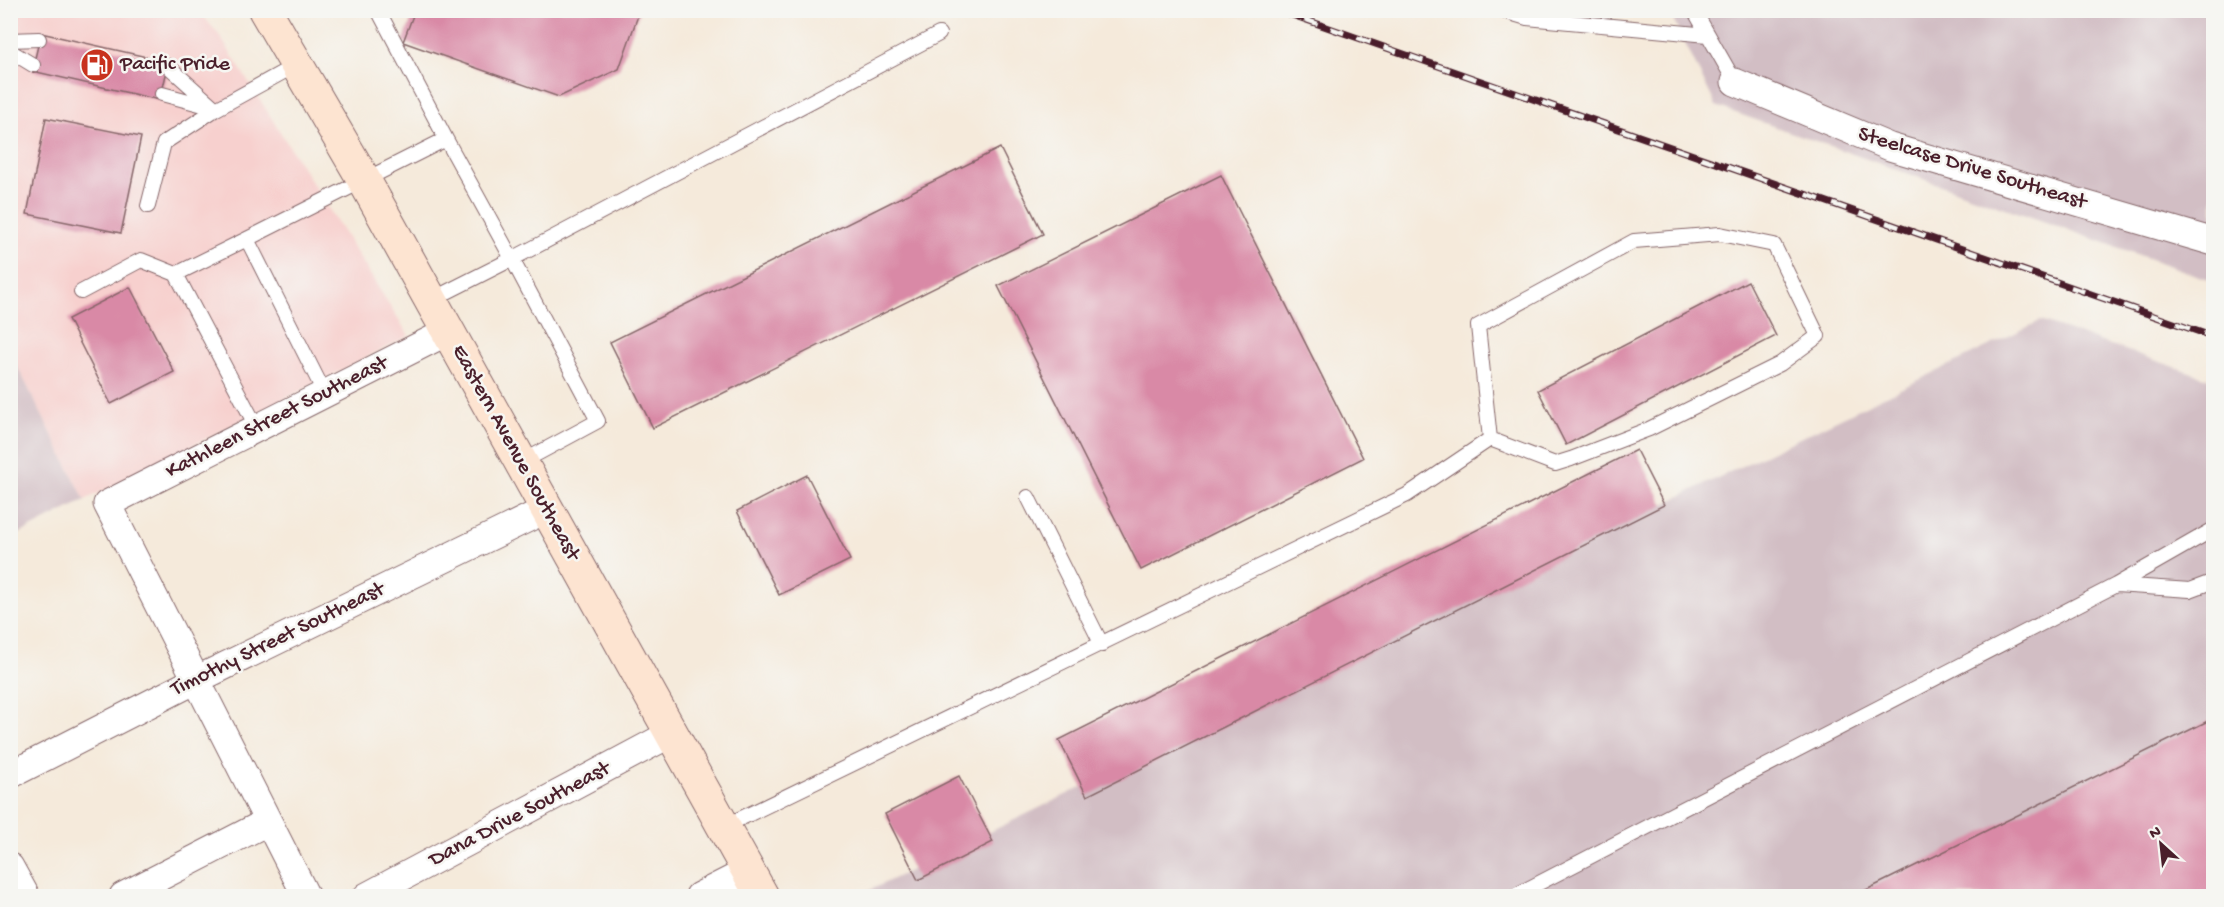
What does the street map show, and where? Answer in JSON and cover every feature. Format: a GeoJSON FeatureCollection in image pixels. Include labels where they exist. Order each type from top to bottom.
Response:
{"type":"FeatureCollection","features":[{"type":"Feature","properties":{"kind":"main road","name":"Eastern Avenue Southeast"},"geometry":{"type":"LineString","coordinates":[[265,10],[364,180],[429,301],[548,509],[755,884]]}},
{"type":"Feature","properties":{"kind":"street","name":"Steelcase Drive Southeast"},"geometry":{"type":"LineString","coordinates":[[1734,82],[1890,147],[2214,242]]}},
{"type":"Feature","properties":{"kind":"street","name":"Kathleen Street Southeast"},"geometry":{"type":"LineString","coordinates":[[198,679],[107,504],[447,332]]}},
{"type":"Feature","properties":{"kind":"street","name":"Timothy Street Southeast"},"geometry":{"type":"LineString","coordinates":[[10,775],[198,679],[548,509]]}},
{"type":"Feature","properties":{"kind":"street"},"geometry":{"type":"LineString","coordinates":[[198,679],[306,897]]}},
{"type":"Feature","properties":{"kind":"street","name":"Dana Drive Southeast"},"geometry":{"type":"LineString","coordinates":[[367,897],[672,733]]}},
{"type":"Feature","properties":{"kind":"street"},"geometry":{"type":"LineString","coordinates":[[123,897],[267,822]]}},
{"type":"Feature","properties":{"kind":"street"},"geometry":{"type":"LineString","coordinates":[[10,867],[26,897]]}},
{"type":"Feature","properties":{"kind":"street"},"geometry":{"type":"LineString","coordinates":[[699,897],[755,884]]}},
{"type":"Feature","properties":{"kind":"lane"},"geometry":{"type":"LineString","coordinates":[[378,10],[598,421],[520,463]]}},
{"type":"Feature","properties":{"kind":"lane"},"geometry":{"type":"LineString","coordinates":[[1500,10],[1527,18],[1708,35]]}},
{"type":"Feature","properties":{"kind":"lane"},"geometry":{"type":"LineString","coordinates":[[1694,10],[1734,82]]}},
{"type":"Feature","properties":{"kind":"lane"},"geometry":{"type":"LineString","coordinates":[[429,301],[939,34]]}},
{"type":"Feature","properties":{"kind":"lane"},"geometry":{"type":"LineString","coordinates":[[10,40],[39,39]]}},
{"type":"Feature","properties":{"kind":"lane"},"geometry":{"type":"LineString","coordinates":[[10,51],[33,65]]}},
{"type":"Feature","properties":{"kind":"lane"},"geometry":{"type":"LineString","coordinates":[[148,206],[164,143],[216,109],[296,65]]}},
{"type":"Feature","properties":{"kind":"lane"},"geometry":{"type":"LineString","coordinates":[[168,66],[216,109]]}},
{"type":"Feature","properties":{"kind":"lane"},"geometry":{"type":"LineString","coordinates":[[162,94],[216,109]]}},
{"type":"Feature","properties":{"kind":"lane"},"geometry":{"type":"LineString","coordinates":[[176,274],[446,139]]}},
{"type":"Feature","properties":{"kind":"lane"},"geometry":{"type":"LineString","coordinates":[[1720,234],[1774,246],[1818,336],[1780,364],[1649,429],[1571,459],[1555,464],[1490,439],[1478,326],[1634,241],[1720,234]]}},
{"type":"Feature","properties":{"kind":"lane"},"geometry":{"type":"LineString","coordinates":[[247,239],[326,394]]}},
{"type":"Feature","properties":{"kind":"lane"},"geometry":{"type":"LineString","coordinates":[[81,292],[141,260],[176,274],[257,428]]}},
{"type":"Feature","properties":{"kind":"lane"},"geometry":{"type":"LineString","coordinates":[[723,827],[1407,495],[1490,439]]}},
{"type":"Feature","properties":{"kind":"lane"},"geometry":{"type":"LineString","coordinates":[[1028,497],[1102,645]]}},
{"type":"Feature","properties":{"kind":"lane"},"geometry":{"type":"LineString","coordinates":[[1514,897],[2116,585],[2214,528]]}},
{"type":"Feature","properties":{"kind":"lane"},"geometry":{"type":"LineString","coordinates":[[2116,585],[2190,590],[2214,581]]}},
{"type":"Feature","properties":{"kind":"shaded area"},"geometry":{"type":"Polygon","coordinates":[[[11,10],[199,11],[219,35],[409,336],[85,500],[11,354],[11,10]]]}},
{"type":"Feature","properties":{"kind":"shaded area"},"geometry":{"type":"Polygon","coordinates":[[[1669,11],[2213,11],[2213,281],[1716,106],[1669,11]]]}},
{"type":"Feature","properties":{"kind":"shaded area"},"geometry":{"type":"Polygon","coordinates":[[[2040,321],[2213,380],[2213,896],[858,896],[2040,321]]]}},
{"type":"Feature","properties":{"kind":"shaded area"},"geometry":{"type":"Polygon","coordinates":[[[11,354],[85,500],[10,538],[11,354]]]}},
{"type":"Feature","properties":{"kind":"building"},"geometry":{"type":"Polygon","coordinates":[[[415,10],[640,10],[619,69],[559,97],[403,42],[415,10]]]}},
{"type":"Feature","properties":{"kind":"building"},"geometry":{"type":"Polygon","coordinates":[[[41,33],[169,62],[160,100],[32,71],[41,33]]]}},
{"type":"Feature","properties":{"kind":"building"},"geometry":{"type":"Polygon","coordinates":[[[46,118],[141,137],[121,233],[27,214],[46,118]]]}},
{"type":"Feature","properties":{"kind":"building"},"geometry":{"type":"Polygon","coordinates":[[[1000,148],[1043,234],[653,428],[610,342],[1000,148]]]}},
{"type":"Feature","properties":{"kind":"building"},"geometry":{"type":"Polygon","coordinates":[[[1221,175],[1363,458],[1141,570],[998,286],[1221,175]]]}},
{"type":"Feature","properties":{"kind":"building"},"geometry":{"type":"Polygon","coordinates":[[[1748,281],[1776,336],[1566,445],[1538,390],[1748,281]]]}},
{"type":"Feature","properties":{"kind":"building"},"geometry":{"type":"Polygon","coordinates":[[[130,287],[174,372],[111,404],[68,319],[130,287]]]}},
{"type":"Feature","properties":{"kind":"building"},"geometry":{"type":"Polygon","coordinates":[[[1636,450],[1664,505],[1087,796],[1059,740],[1636,450]]]}},
{"type":"Feature","properties":{"kind":"building"},"geometry":{"type":"Polygon","coordinates":[[[807,475],[850,560],[779,595],[737,511],[807,475]]]}},
{"type":"Feature","properties":{"kind":"building"},"geometry":{"type":"Polygon","coordinates":[[[2214,718],[2214,896],[1854,896],[2214,718]]]}},
{"type":"Feature","properties":{"kind":"building"},"geometry":{"type":"Polygon","coordinates":[[[959,776],[993,842],[918,880],[885,814],[959,776]]]}},
{"type":"Feature","properties":{"kind":"railway"},"geometry":{"type":"LineString","coordinates":[[1278,10],[2214,337]]}},
{"type":"Feature","properties":{"kind":"place","name":"Pacific Pride"},"geometry":{"type":"Point","coordinates":[97,65]}}]}
